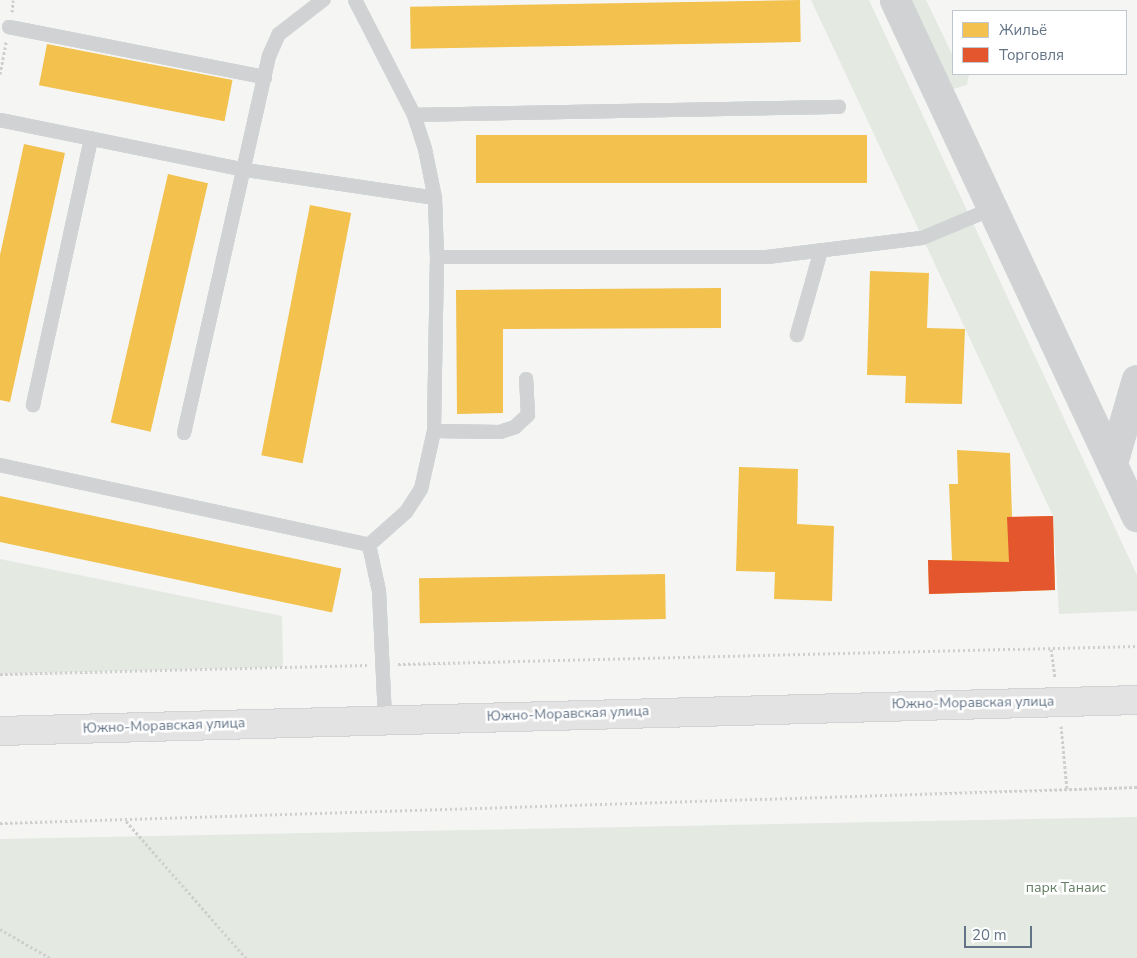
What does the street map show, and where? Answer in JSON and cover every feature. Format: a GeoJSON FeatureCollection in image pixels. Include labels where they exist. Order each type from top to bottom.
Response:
{"type":"FeatureCollection","features":[{"type":"Feature","properties":{"kind":"main road","name":"Южно-Моравская улица"},"geometry":{"type":"LineString","coordinates":[[0,731],[385,719],[1137,700]]}},
{"type":"Feature","properties":{"kind":"street"},"geometry":{"type":"LineString","coordinates":[[895,0],[1137,517]]}},
{"type":"Feature","properties":{"kind":"street"},"geometry":{"type":"LineString","coordinates":[[1113,463],[1137,380]]}},
{"type":"Feature","properties":{"kind":"lane"},"geometry":{"type":"LineString","coordinates":[[184,433],[246,170],[265,77],[279,34],[323,0]]}},
{"type":"Feature","properties":{"kind":"lane"},"geometry":{"type":"LineString","coordinates":[[356,0],[414,115],[434,198],[437,257],[434,431],[421,489],[406,512],[369,545]]}},
{"type":"Feature","properties":{"kind":"lane"},"geometry":{"type":"LineString","coordinates":[[9,27],[265,77]]}},
{"type":"Feature","properties":{"kind":"lane"},"geometry":{"type":"LineString","coordinates":[[414,115],[839,107]]}},
{"type":"Feature","properties":{"kind":"lane"},"geometry":{"type":"LineString","coordinates":[[0,120],[246,170],[434,198]]}},
{"type":"Feature","properties":{"kind":"lane"},"geometry":{"type":"LineString","coordinates":[[33,405],[91,138]]}},
{"type":"Feature","properties":{"kind":"lane"},"geometry":{"type":"LineString","coordinates":[[437,257],[766,257],[922,238],[994,208]]}},
{"type":"Feature","properties":{"kind":"lane"},"geometry":{"type":"LineString","coordinates":[[797,334],[821,250]]}},
{"type":"Feature","properties":{"kind":"lane"},"geometry":{"type":"LineString","coordinates":[[434,431],[500,432],[515,427],[528,415],[526,379]]}},
{"type":"Feature","properties":{"kind":"lane"},"geometry":{"type":"LineString","coordinates":[[0,465],[369,545]]}},
{"type":"Feature","properties":{"kind":"lane"},"geometry":{"type":"LineString","coordinates":[[369,545],[379,591],[385,719]]}},
{"type":"Feature","properties":{"kind":"path"},"geometry":{"type":"LineString","coordinates":[[0,674],[1137,646]]}},
{"type":"Feature","properties":{"kind":"path"},"geometry":{"type":"LineString","coordinates":[[0,823],[1137,787]]}},
{"type":"Feature","properties":{"kind":"path"},"geometry":{"type":"LineString","coordinates":[[126,820],[246,958]]}},
{"type":"Feature","properties":{"kind":"path"},"geometry":{"type":"LineString","coordinates":[[0,929],[50,958]]}},
{"type":"Feature","properties":{"kind":"green space"},"geometry":{"type":"Polygon","coordinates":[[[811,0],[869,0],[1137,575],[1137,611],[1059,614],[1053,516],[811,0]]]}},
{"type":"Feature","properties":{"kind":"green space"},"geometry":{"type":"Polygon","coordinates":[[[909,0],[926,0],[952,54],[952,75],[969,75],[967,85],[950,90],[909,0]]]}},
{"type":"Feature","properties":{"kind":"green space"},"geometry":{"type":"Polygon","coordinates":[[[0,559],[282,616],[283,667],[0,674],[0,559]]]}},
{"type":"Feature","properties":{"kind":"green space","name":"парк Танаис"},"geometry":{"type":"Polygon","coordinates":[[[1137,817],[1137,958],[0,958],[0,839],[1137,817]]]}},
{"type":"Feature","properties":{"kind":"building: Жильё"},"geometry":{"type":"Polygon","coordinates":[[[800,0],[801,42],[411,49],[410,7],[800,0]]]}},
{"type":"Feature","properties":{"kind":"building: Жильё"},"geometry":{"type":"Polygon","coordinates":[[[47,44],[233,80],[225,121],[39,85],[47,44]]]}},
{"type":"Feature","properties":{"kind":"building: Жильё"},"geometry":{"type":"Polygon","coordinates":[[[476,135],[867,135],[867,183],[476,183],[476,135]]]}},
{"type":"Feature","properties":{"kind":"building: Жильё"},"geometry":{"type":"Polygon","coordinates":[[[24,144],[65,153],[10,402],[0,400],[0,255],[24,144]]]}},
{"type":"Feature","properties":{"kind":"building: Жильё"},"geometry":{"type":"Polygon","coordinates":[[[168,174],[208,183],[151,432],[111,422],[168,174]]]}},
{"type":"Feature","properties":{"kind":"building: Жильё"},"geometry":{"type":"Polygon","coordinates":[[[310,205],[351,213],[303,463],[261,455],[310,205]]]}},
{"type":"Feature","properties":{"kind":"building: Жильё"},"geometry":{"type":"Polygon","coordinates":[[[870,271],[929,273],[927,328],[965,329],[962,404],[905,403],[906,376],[867,375],[870,271]]]}},
{"type":"Feature","properties":{"kind":"building: Жильё"},"geometry":{"type":"Polygon","coordinates":[[[721,288],[721,328],[503,329],[503,413],[457,414],[456,290],[721,288]]]}},
{"type":"Feature","properties":{"kind":"building: Жильё"},"geometry":{"type":"Polygon","coordinates":[[[957,450],[1010,453],[1012,517],[1053,516],[1055,590],[929,594],[928,560],[952,560],[949,484],[958,484],[957,450]]]}},
{"type":"Feature","properties":{"kind":"building: Жильё"},"geometry":{"type":"Polygon","coordinates":[[[739,467],[798,469],[797,524],[834,526],[832,601],[774,599],[775,572],[736,571],[739,467]]]}},
{"type":"Feature","properties":{"kind":"building: Жильё"},"geometry":{"type":"Polygon","coordinates":[[[0,496],[341,569],[332,613],[0,542],[0,496]]]}},
{"type":"Feature","properties":{"kind":"building: Жильё"},"geometry":{"type":"Polygon","coordinates":[[[665,574],[666,619],[420,623],[419,578],[665,574]]]}},
{"type":"Feature","properties":{"kind":"building: Торговля"},"geometry":{"type":"Polygon","coordinates":[[[1053,516],[1055,590],[929,594],[928,560],[1009,562],[1007,517],[1053,516]]]}}]}
